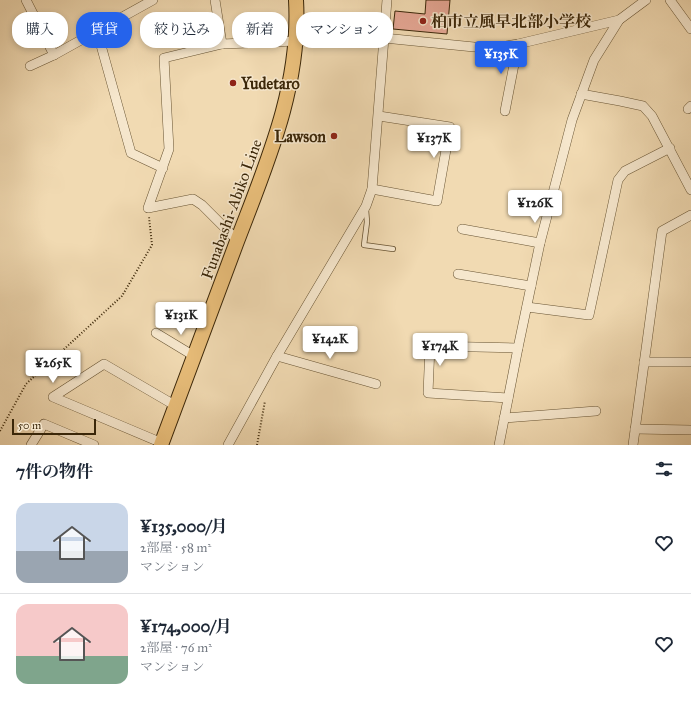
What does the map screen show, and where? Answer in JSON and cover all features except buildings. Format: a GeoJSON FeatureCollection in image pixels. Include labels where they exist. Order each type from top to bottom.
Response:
{"type":"FeatureCollection","features":[{"type":"Feature","properties":{"kind":"main road","name":"Funabashi-Abiko Line"},"geometry":{"type":"LineString","coordinates":[[296,0],[296,12]]}},
{"type":"Feature","properties":{"kind":"main road","name":"Funabashi-Abiko Line"},"geometry":{"type":"LineString","coordinates":[[161,444],[255,198],[280,125],[296,41]]}},
{"type":"Feature","properties":{"kind":"street"},"geometry":{"type":"LineString","coordinates":[[26,0],[54,55]]}},
{"type":"Feature","properties":{"kind":"street"},"geometry":{"type":"LineString","coordinates":[[131,12],[153,0]]}},
{"type":"Feature","properties":{"kind":"street"},"geometry":{"type":"LineString","coordinates":[[215,0],[217,12]]}},
{"type":"Feature","properties":{"kind":"street"},"geometry":{"type":"LineString","coordinates":[[386,12],[387,0]]}},
{"type":"Feature","properties":{"kind":"street"},"geometry":{"type":"LineString","coordinates":[[499,445],[540,244],[572,120],[594,60],[619,20],[646,0]]}},
{"type":"Feature","properties":{"kind":"street"},"geometry":{"type":"LineString","coordinates":[[670,0],[691,29]]}},
{"type":"Feature","properties":{"kind":"street"},"geometry":{"type":"LineString","coordinates":[[393,39],[494,48],[518,44],[619,20]]}},
{"type":"Feature","properties":{"kind":"street"},"geometry":{"type":"LineString","coordinates":[[224,44],[296,41]]}},
{"type":"Feature","properties":{"kind":"street"},"geometry":{"type":"LineString","coordinates":[[30,66],[76,43]]}},
{"type":"Feature","properties":{"kind":"street"},"geometry":{"type":"LineString","coordinates":[[505,110],[518,44]]}},
{"type":"Feature","properties":{"kind":"street"},"geometry":{"type":"LineString","coordinates":[[102,48],[131,153],[163,168]]}},
{"type":"Feature","properties":{"kind":"street"},"geometry":{"type":"LineString","coordinates":[[148,208],[169,149],[164,58],[205,48]]}},
{"type":"Feature","properties":{"kind":"street"},"geometry":{"type":"LineString","coordinates":[[228,445],[277,356],[366,206],[372,189],[383,48]]}},
{"type":"Feature","properties":{"kind":"street"},"geometry":{"type":"LineString","coordinates":[[581,94],[643,106],[652,116],[691,190]]}},
{"type":"Feature","properties":{"kind":"street"},"geometry":{"type":"LineString","coordinates":[[372,189],[437,201],[450,127],[379,116]]}},
{"type":"Feature","properties":{"kind":"street"},"geometry":{"type":"LineString","coordinates":[[527,307],[589,315],[618,180],[625,171],[670,148]]}},
{"type":"Feature","properties":{"kind":"street"},"geometry":{"type":"LineString","coordinates":[[148,208],[193,199],[202,205],[238,241]]}},
{"type":"Feature","properties":{"kind":"street"},"geometry":{"type":"LineString","coordinates":[[633,445],[662,231],[691,215]]}},
{"type":"Feature","properties":{"kind":"street"},"geometry":{"type":"LineString","coordinates":[[462,229],[540,244]]}},
{"type":"Feature","properties":{"kind":"street"},"geometry":{"type":"LineString","coordinates":[[458,274],[531,286]]}},
{"type":"Feature","properties":{"kind":"street"},"geometry":{"type":"LineString","coordinates":[[156,333],[194,356]]}},
{"type":"Feature","properties":{"kind":"street"},"geometry":{"type":"LineString","coordinates":[[508,398],[428,393],[430,346],[518,348]]}},
{"type":"Feature","properties":{"kind":"street"},"geometry":{"type":"LineString","coordinates":[[277,356],[376,384]]}},
{"type":"Feature","properties":{"kind":"street"},"geometry":{"type":"LineString","coordinates":[[644,362],[691,362]]}},
{"type":"Feature","properties":{"kind":"street"},"geometry":{"type":"LineString","coordinates":[[161,444],[53,397],[104,364],[176,406]]}},
{"type":"Feature","properties":{"kind":"street"},"geometry":{"type":"LineString","coordinates":[[504,418],[596,411]]}},
{"type":"Feature","properties":{"kind":"street"},"geometry":{"type":"LineString","coordinates":[[31,445],[44,424],[94,445]]}},
{"type":"Feature","properties":{"kind":"street"},"geometry":{"type":"LineString","coordinates":[[635,429],[691,430]]}},
{"type":"Feature","properties":{"kind":"lane"},"geometry":{"type":"LineString","coordinates":[[366,206],[367,222],[364,245],[393,250]]}},
{"type":"Feature","properties":{"kind":"path"},"geometry":{"type":"LineString","coordinates":[[0,431],[26,384],[122,296],[152,245],[148,208]]}},
{"type":"Feature","properties":{"kind":"path"},"geometry":{"type":"LineString","coordinates":[[257,445],[265,400]]}},
{"type":"Feature","properties":{"kind":"place","name":"柏市立風早北部小学校"},"geometry":{"type":"Point","coordinates":[423,21]}},
{"type":"Feature","properties":{"kind":"place","name":"Yudetaro"},"geometry":{"type":"Point","coordinates":[233,83]}},
{"type":"Feature","properties":{"kind":"place","name":"Lawson"},"geometry":{"type":"Point","coordinates":[334,136]}}]}
